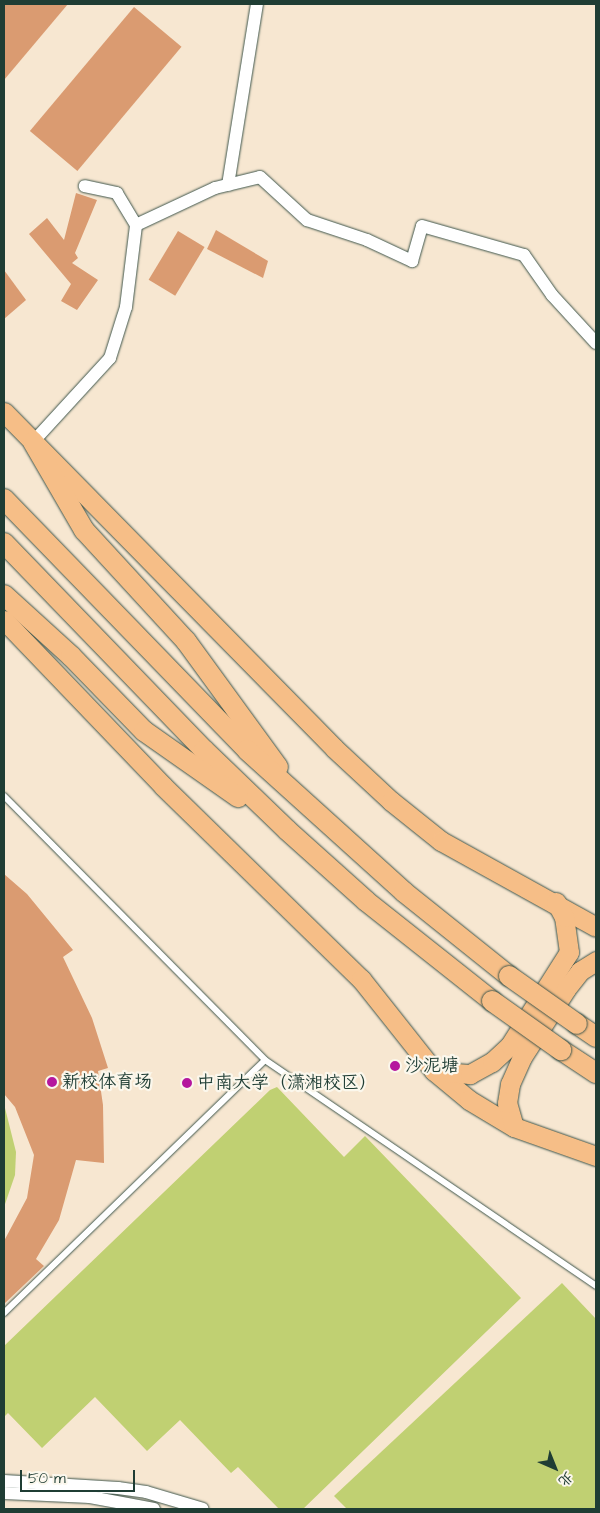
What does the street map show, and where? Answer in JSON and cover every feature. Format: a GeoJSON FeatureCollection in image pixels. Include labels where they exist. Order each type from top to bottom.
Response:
{"type":"FeatureCollection","features":[{"type":"Feature","properties":{"kind":"highway"},"geometry":{"type":"LineString","coordinates":[[33,442],[84,530],[186,641],[307,807]]}},
{"type":"Feature","properties":{"kind":"highway"},"geometry":{"type":"LineString","coordinates":[[4,499],[240,743],[307,807],[404,892],[509,976],[596,1037]]}},
{"type":"Feature","properties":{"kind":"highway"},"geometry":{"type":"LineString","coordinates":[[4,543],[204,750],[287,830],[366,902],[492,1001],[596,1073]]}},
{"type":"Feature","properties":{"kind":"highway"},"geometry":{"type":"LineString","coordinates":[[4,595],[71,656],[144,731],[287,830]]}},
{"type":"Feature","properties":{"kind":"main road"},"geometry":{"type":"LineString","coordinates":[[4,412],[334,748],[391,801],[441,841],[556,902],[596,927]]}},
{"type":"Feature","properties":{"kind":"main road"},"geometry":{"type":"LineString","coordinates":[[4,620],[163,786],[361,979],[434,1071],[469,1100],[514,1127],[596,1156]]}},
{"type":"Feature","properties":{"kind":"main road"},"geometry":{"type":"LineString","coordinates":[[434,1071],[470,1074],[492,1062],[510,1045],[568,952],[564,917],[556,902]]}},
{"type":"Feature","properties":{"kind":"main road"},"geometry":{"type":"LineString","coordinates":[[514,1127],[507,1103],[510,1084],[522,1057],[566,989],[580,971],[596,961]]}},
{"type":"Feature","properties":{"kind":"street"},"geometry":{"type":"LineString","coordinates":[[228,185],[256,4]]}},
{"type":"Feature","properties":{"kind":"street"},"geometry":{"type":"LineString","coordinates":[[136,225],[228,185],[260,177],[307,220],[367,240],[412,261],[422,226],[524,255],[552,296],[596,343]]}},
{"type":"Feature","properties":{"kind":"street"},"geometry":{"type":"LineString","coordinates":[[33,442],[110,358],[126,306],[136,225],[117,193],[85,186]]}},
{"type":"Feature","properties":{"kind":"street"},"geometry":{"type":"LineString","coordinates":[[4,1481],[118,1499],[154,1509]]}},
{"type":"Feature","properties":{"kind":"street"},"geometry":{"type":"LineString","coordinates":[[4,1493],[118,1499],[146,1492],[202,1509]]}},
{"type":"Feature","properties":{"kind":"lane"},"geometry":{"type":"LineString","coordinates":[[4,796],[265,1060],[596,1286]]}},
{"type":"Feature","properties":{"kind":"lane"},"geometry":{"type":"LineString","coordinates":[[4,1313],[265,1060]]}},
{"type":"Feature","properties":{"kind":"green space"},"geometry":{"type":"Polygon","coordinates":[[[277,1087],[344,1157],[365,1136],[521,1298],[303,1509],[279,1509],[238,1467],[231,1473],[180,1420],[147,1451],[95,1397],[42,1448],[8,1413],[4,1417],[4,1346],[270,1090],[277,1087]]]}},
{"type":"Feature","properties":{"kind":"green space"},"geometry":{"type":"Polygon","coordinates":[[[4,1104],[16,1152],[15,1175],[4,1207],[4,1104]]]}},
{"type":"Feature","properties":{"kind":"green space"},"geometry":{"type":"Polygon","coordinates":[[[562,1283],[596,1319],[596,1509],[347,1509],[334,1496],[562,1283]]]}},
{"type":"Feature","properties":{"kind":"building"},"geometry":{"type":"Polygon","coordinates":[[[4,4],[68,4],[4,80],[4,4]]]}},
{"type":"Feature","properties":{"kind":"building"},"geometry":{"type":"Polygon","coordinates":[[[134,7],[181,47],[77,171],[30,131],[134,7]]]}},
{"type":"Feature","properties":{"kind":"building"},"geometry":{"type":"Polygon","coordinates":[[[76,193],[97,200],[75,253],[78,258],[72,263],[98,280],[77,310],[61,301],[71,284],[29,234],[47,218],[64,240],[76,193]]]}},
{"type":"Feature","properties":{"kind":"building"},"geometry":{"type":"Polygon","coordinates":[[[216,230],[268,261],[263,278],[207,249],[216,230]]]}},
{"type":"Feature","properties":{"kind":"building"},"geometry":{"type":"Polygon","coordinates":[[[178,231],[205,247],[175,296],[149,280],[178,231]]]}},
{"type":"Feature","properties":{"kind":"building"},"geometry":{"type":"Polygon","coordinates":[[[4,270],[26,300],[4,319],[4,270]]]}},
{"type":"Feature","properties":{"kind":"building","name":"新校体育场"},"geometry":{"type":"Polygon","coordinates":[[[4,874],[27,894],[73,950],[63,957],[92,1018],[108,1068],[98,1071],[103,1105],[104,1163],[76,1160],[59,1220],[36,1259],[44,1266],[4,1304],[4,1241],[27,1198],[34,1155],[15,1107],[4,1094],[4,874]]]}},
{"type":"Feature","properties":{"kind":"place","name":"沙泥塘"},"geometry":{"type":"Point","coordinates":[395,1066]}},
{"type":"Feature","properties":{"kind":"place","name":"新校体育场"},"geometry":{"type":"Point","coordinates":[52,1082]}},
{"type":"Feature","properties":{"kind":"place","name":"中南大学（潇湘校区）"},"geometry":{"type":"Point","coordinates":[187,1083]}}]}
